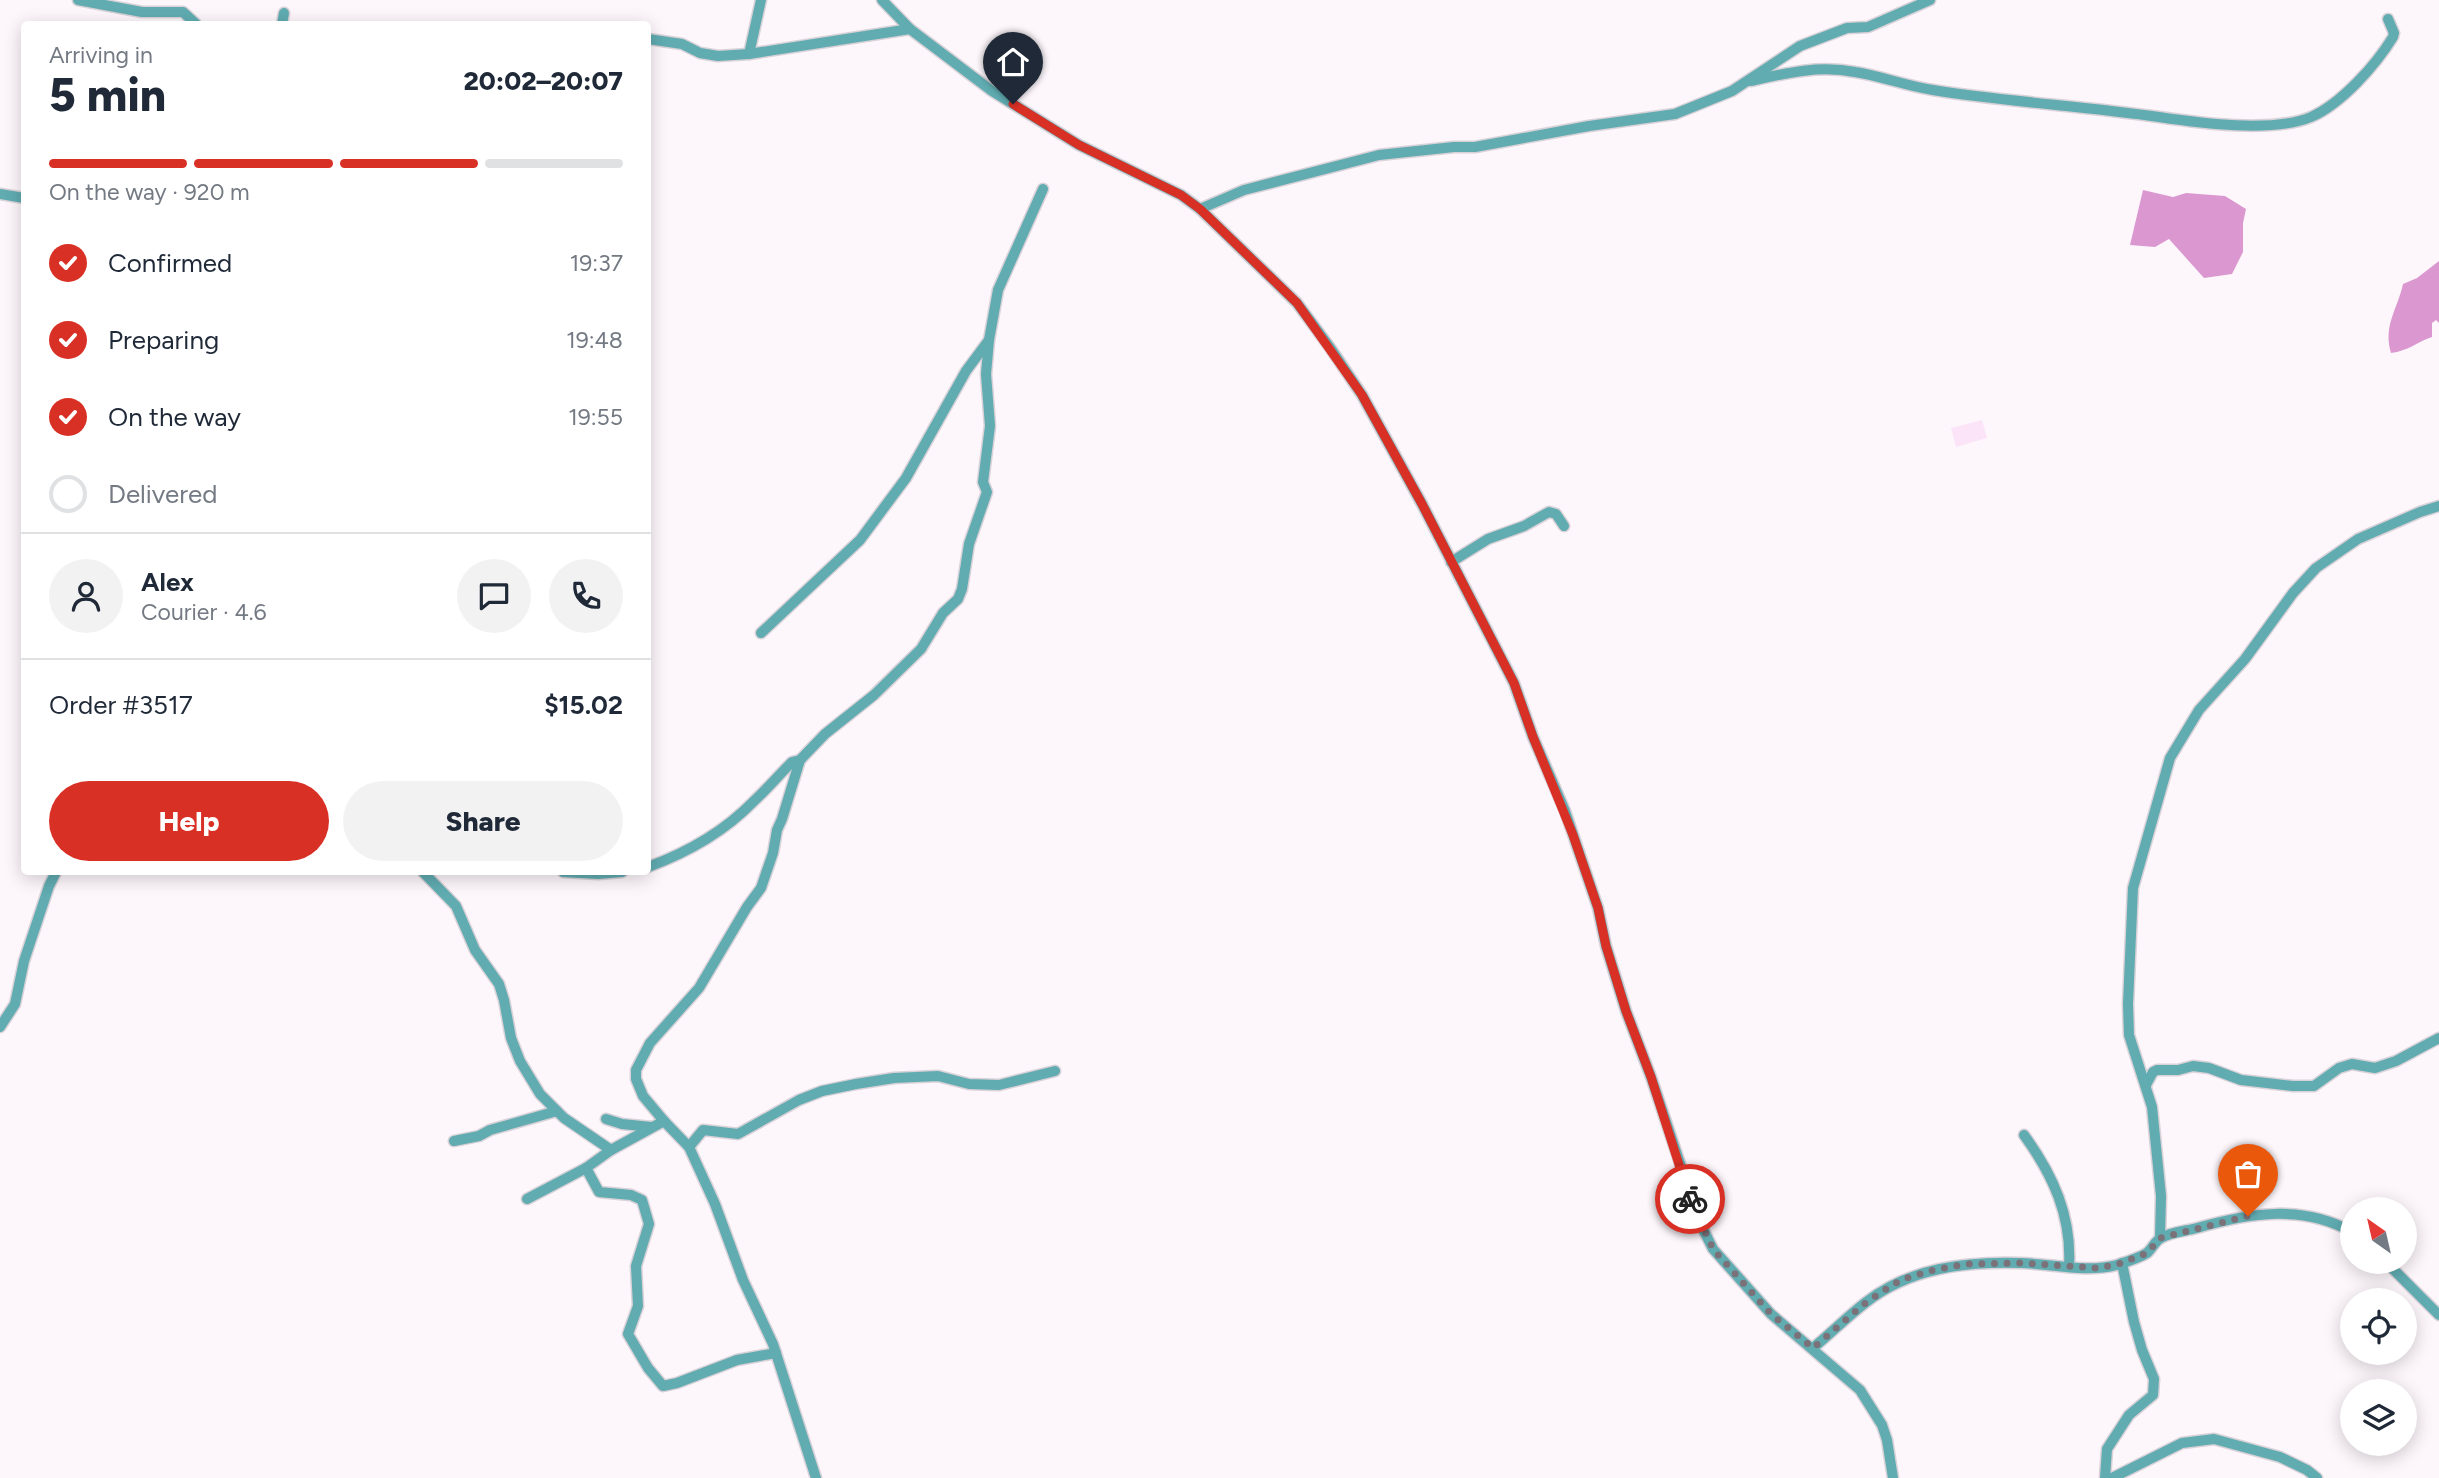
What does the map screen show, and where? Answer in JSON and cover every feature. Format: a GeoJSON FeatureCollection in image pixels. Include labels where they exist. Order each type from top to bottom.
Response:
{"type":"FeatureCollection","features":[{"type":"Feature","properties":{"kind":"street"},"geometry":{"type":"LineString","coordinates":[[78,0],[142,12],[183,12],[193,21]]}},
{"type":"Feature","properties":{"kind":"street"},"geometry":{"type":"LineString","coordinates":[[749,54],[761,0]]}},
{"type":"Feature","properties":{"kind":"street"},"geometry":{"type":"LineString","coordinates":[[882,0],[910,29],[992,91],[1079,145],[1181,195],[1200,209],[1297,303],[1331,349],[1362,395],[1422,504],[1514,683],[1533,737],[1565,811],[1598,908],[1606,946],[1626,1011],[1700,1223],[1713,1249],[1771,1314],[1860,1390],[1875,1412],[1887,1440],[1893,1478]]}},
{"type":"Feature","properties":{"kind":"street"},"geometry":{"type":"LineString","coordinates":[[1200,209],[1244,190],[1379,155],[1475,147],[1675,114],[1744,83],[1800,46],[1847,28],[1868,27],[1930,0]]}},
{"type":"Feature","properties":{"kind":"street"},"geometry":{"type":"LineString","coordinates":[[283,21],[284,13]]}},
{"type":"Feature","properties":{"kind":"street"},"geometry":{"type":"LineString","coordinates":[[1744,83],[1798,70],[1824,68],[1855,71],[1931,90],[2179,121],[2286,124],[2312,117],[2323,110],[2367,72],[2393,37],[2388,19]]}},
{"type":"Feature","properties":{"kind":"street"},"geometry":{"type":"LineString","coordinates":[[651,39],[682,44],[700,53],[718,56],[749,54],[910,29]]}},
{"type":"Feature","properties":{"kind":"street"},"geometry":{"type":"LineString","coordinates":[[816,1478],[776,1353],[743,1280],[715,1204],[689,1147],[638,1088],[636,1070],[650,1043],[699,988],[761,888],[800,760],[825,734],[874,695],[920,649],[962,589],[970,544],[988,492],[983,482],[990,426],[986,374],[998,290],[1043,189]]}},
{"type":"Feature","properties":{"kind":"street"},"geometry":{"type":"LineString","coordinates":[[0,194],[21,198]]}},
{"type":"Feature","properties":{"kind":"street"},"geometry":{"type":"LineString","coordinates":[[761,633],[860,540],[906,478],[966,371],[989,340]]}},
{"type":"Feature","properties":{"kind":"street"},"geometry":{"type":"LineString","coordinates":[[2160,1238],[2161,1196],[2152,1107],[2129,1034],[2129,1021],[2133,888],[2170,758],[2199,710],[2245,659],[2293,593],[2316,568],[2358,539],[2439,506]]}},
{"type":"Feature","properties":{"kind":"street"},"geometry":{"type":"LineString","coordinates":[[1451,562],[1488,539],[1524,526],[1549,512],[1556,514],[1564,526]]}},
{"type":"Feature","properties":{"kind":"street"},"geometry":{"type":"LineString","coordinates":[[651,866],[671,858],[717,831],[753,802],[792,762],[800,760]]}},
{"type":"Feature","properties":{"kind":"street"},"geometry":{"type":"LineString","coordinates":[[0,1027],[15,1004],[24,961],[54,875]]}},
{"type":"Feature","properties":{"kind":"street"},"geometry":{"type":"LineString","coordinates":[[426,875],[456,906],[475,950],[499,984],[511,1038],[520,1061],[540,1094],[557,1111],[611,1150]]}},
{"type":"Feature","properties":{"kind":"street"},"geometry":{"type":"LineString","coordinates":[[2146,1085],[2157,1070],[2178,1070],[2193,1066],[2209,1068],[2241,1080],[2314,1086],[2339,1068],[2352,1064],[2375,1068],[2396,1061],[2439,1038]]}},
{"type":"Feature","properties":{"kind":"street"},"geometry":{"type":"LineString","coordinates":[[689,1147],[703,1130],[738,1134],[783,1107],[822,1091],[894,1078],[938,1076],[969,1084],[999,1086],[1055,1071]]}},
{"type":"Feature","properties":{"kind":"street"},"geometry":{"type":"LineString","coordinates":[[454,1141],[479,1136],[490,1130],[557,1111]]}},
{"type":"Feature","properties":{"kind":"street"},"geometry":{"type":"LineString","coordinates":[[606,1119],[622,1124],[651,1127]]}},
{"type":"Feature","properties":{"kind":"street"},"geometry":{"type":"LineString","coordinates":[[527,1199],[586,1168],[611,1150],[664,1121]]}},
{"type":"Feature","properties":{"kind":"street"},"geometry":{"type":"LineString","coordinates":[[2024,1135],[2046,1168],[2061,1202],[2070,1247],[2069,1267]]}},
{"type":"Feature","properties":{"kind":"street"},"geometry":{"type":"LineString","coordinates":[[586,1168],[599,1192],[631,1195],[642,1200],[648,1213],[649,1224],[636,1266],[638,1306],[628,1334],[652,1375],[663,1386],[737,1360],[776,1353]]}},
{"type":"Feature","properties":{"kind":"street"},"geometry":{"type":"LineString","coordinates":[[1813,1348],[1883,1291],[1901,1280],[1929,1271],[1966,1264],[2022,1263],[2096,1268],[2122,1263],[2147,1253],[2160,1238],[2229,1219],[2267,1212],[2298,1214],[2340,1227]]}},
{"type":"Feature","properties":{"kind":"street"},"geometry":{"type":"LineString","coordinates":[[2105,1478],[2107,1450],[2129,1415],[2153,1395],[2154,1379],[2142,1350],[2122,1263]]}},
{"type":"Feature","properties":{"kind":"street"},"geometry":{"type":"LineString","coordinates":[[2398,1274],[2439,1315]]}},
{"type":"Feature","properties":{"kind":"street"},"geometry":{"type":"LineString","coordinates":[[2112,1478],[2182,1443],[2214,1439],[2280,1457],[2307,1469],[2317,1478]]}},
{"type":"Feature","properties":{"kind":"shaded area"},"geometry":{"type":"Polygon","coordinates":[[[2143,190],[2173,197],[2186,193],[2225,196],[2246,209],[2243,252],[2232,274],[2204,278],[2169,239],[2155,247],[2130,245],[2143,190]]]}},
{"type":"Feature","properties":{"kind":"shaded area"},"geometry":{"type":"Polygon","coordinates":[[[2439,261],[2439,323],[2436,320],[2432,323],[2432,337],[2391,353],[2390,326],[2403,284],[2417,278],[2439,261]]]}},
{"type":"Feature","properties":{"kind":"shaded area"},"geometry":{"type":"Polygon","coordinates":[[[1982,420],[1987,438],[1956,447],[1951,428],[1982,420]]]}},
{"type":"Feature","properties":{"kind":"way so far"},"geometry":{"type":"LineString","coordinates":[[1690,1199],[1713,1249],[1771,1314],[1813,1348],[1883,1291],[1901,1280],[1929,1271],[1966,1264],[2022,1263],[2096,1268],[2116,1265],[2147,1253],[2160,1238],[2248,1216]]}},
{"type":"Feature","properties":{"kind":"route"},"geometry":{"type":"LineString","coordinates":[[1013,104],[1079,145],[1181,195],[1200,209],[1297,303],[1362,395],[1422,504],[1514,683],[1533,737],[1565,811],[1598,908],[1606,946],[1626,1011],[1651,1077],[1690,1199]]}}]}
